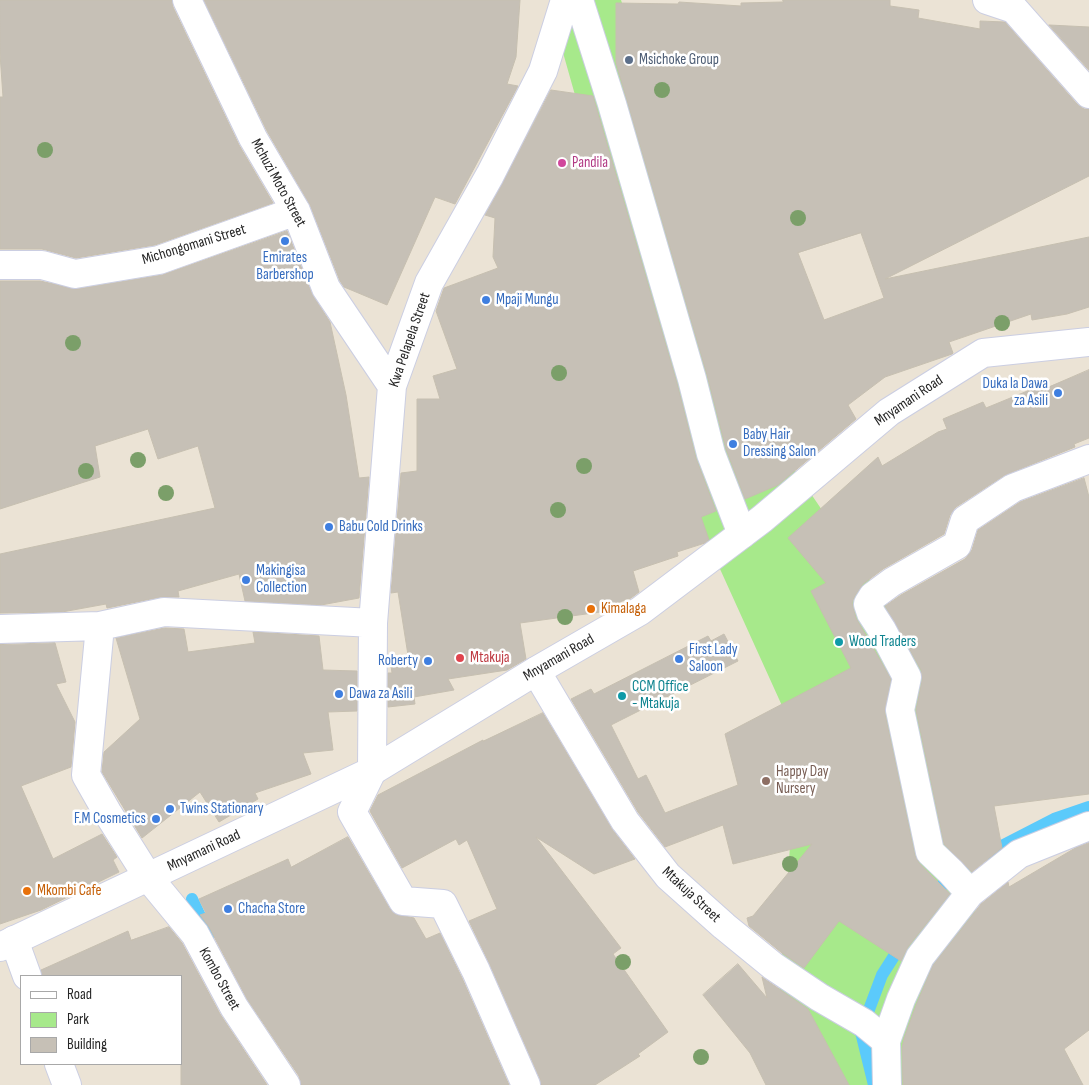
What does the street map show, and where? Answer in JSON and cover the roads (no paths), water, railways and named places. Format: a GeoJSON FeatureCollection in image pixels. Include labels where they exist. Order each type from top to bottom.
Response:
{"type":"FeatureCollection","features":[{"type":"Feature","properties":{"kind":"street","name":"Mchuzi Moto Street"},"geometry":{"type":"LineString","coordinates":[[187,0],[253,138],[296,211],[326,288],[392,386]]}},
{"type":"Feature","properties":{"kind":"street","name":"Kwa Pelapela Street"},"geometry":{"type":"LineString","coordinates":[[372,771],[373,623],[392,386],[429,283],[490,176],[543,71],[564,0]]}},
{"type":"Feature","properties":{"kind":"street"},"geometry":{"type":"LineString","coordinates":[[579,0],[615,113],[692,379],[711,454],[742,534]]}},
{"type":"Feature","properties":{"kind":"street"},"geometry":{"type":"LineString","coordinates":[[987,0],[1018,4],[1089,94]]}},
{"type":"Feature","properties":{"kind":"street","name":"Michongomani Street"},"geometry":{"type":"LineString","coordinates":[[0,265],[42,265],[75,274],[159,260],[296,211]]}},
{"type":"Feature","properties":{"kind":"street","name":"Mnyamani Road"},"geometry":{"type":"LineString","coordinates":[[7,944],[372,771],[640,611],[742,534],[889,412],[982,353],[1089,342]]}},
{"type":"Feature","properties":{"kind":"street"},"geometry":{"type":"LineString","coordinates":[[970,893],[930,852],[900,710],[907,677],[871,613],[868,604],[873,596],[892,582],[957,545],[965,520],[1013,488],[1089,459]]}},
{"type":"Feature","properties":{"kind":"street"},"geometry":{"type":"LineString","coordinates":[[0,629],[100,626],[164,612],[373,623]]}},
{"type":"Feature","properties":{"kind":"street","name":"Kombo Street"},"geometry":{"type":"LineString","coordinates":[[100,626],[86,775],[148,877],[195,934],[234,1007],[286,1085]]}},
{"type":"Feature","properties":{"kind":"street","name":"Mtakuja Street"},"geometry":{"type":"LineString","coordinates":[[536,672],[624,821],[668,876],[724,926],[774,966],[819,997],[864,1023],[886,1041]]}},
{"type":"Feature","properties":{"kind":"street"},"geometry":{"type":"LineString","coordinates":[[372,771],[352,812],[403,901],[443,904],[476,971],[526,1085]]}},
{"type":"Feature","properties":{"kind":"street"},"geometry":{"type":"LineString","coordinates":[[887,1085],[886,1041],[920,957],[970,893],[1019,854],[1089,826]]}},
{"type":"Feature","properties":{"kind":"street"},"geometry":{"type":"LineString","coordinates":[[7,944],[26,975]]}},
{"type":"Feature","properties":{"kind":"street"},"geometry":{"type":"LineString","coordinates":[[59,1065],[67,1085]]}},
{"type":"Feature","properties":{"kind":"waterway"},"geometry":{"type":"LineString","coordinates":[[933,899],[951,872],[1054,819],[1089,807]]}},
{"type":"Feature","properties":{"kind":"waterway"},"geometry":{"type":"LineString","coordinates":[[192,899],[209,935]]}},
{"type":"Feature","properties":{"kind":"waterway"},"geometry":{"type":"LineString","coordinates":[[867,1015],[882,975],[903,942]]}},
{"type":"Feature","properties":{"kind":"waterway"},"geometry":{"type":"LineString","coordinates":[[854,1027],[861,1032],[874,1085]]}},
{"type":"Feature","properties":{"kind":"place","name":"Msichoke Group"},"geometry":{"type":"Point","coordinates":[629,60]}},
{"type":"Feature","properties":{"kind":"place","name":"Pandila"},"geometry":{"type":"Point","coordinates":[562,163]}},
{"type":"Feature","properties":{"kind":"place","name":"Emirates Barbershop"},"geometry":{"type":"Point","coordinates":[285,241]}},
{"type":"Feature","properties":{"kind":"place","name":"Mpaji Mungu"},"geometry":{"type":"Point","coordinates":[486,300]}},
{"type":"Feature","properties":{"kind":"place","name":"Duka la Dawa za Asili"},"geometry":{"type":"Point","coordinates":[1058,393]}},
{"type":"Feature","properties":{"kind":"place","name":"Baby Hair Dressing Salon"},"geometry":{"type":"Point","coordinates":[733,444]}},
{"type":"Feature","properties":{"kind":"place","name":"Babu Cold Drinks"},"geometry":{"type":"Point","coordinates":[329,527]}},
{"type":"Feature","properties":{"kind":"place","name":"Makingisa Collection"},"geometry":{"type":"Point","coordinates":[246,580]}},
{"type":"Feature","properties":{"kind":"place","name":"Kimalaga"},"geometry":{"type":"Point","coordinates":[591,609]}},
{"type":"Feature","properties":{"kind":"place","name":"Wood Traders"},"geometry":{"type":"Point","coordinates":[839,642]}},
{"type":"Feature","properties":{"kind":"place","name":"Mtakuja"},"geometry":{"type":"Point","coordinates":[460,658]}},
{"type":"Feature","properties":{"kind":"place","name":"First Lady Saloon"},"geometry":{"type":"Point","coordinates":[679,659]}},
{"type":"Feature","properties":{"kind":"place","name":"Roberty"},"geometry":{"type":"Point","coordinates":[428,661]}},
{"type":"Feature","properties":{"kind":"place","name":"Dawa za Asili"},"geometry":{"type":"Point","coordinates":[339,694]}},
{"type":"Feature","properties":{"kind":"place","name":"CCM Office - Mtakuja"},"geometry":{"type":"Point","coordinates":[622,696]}},
{"type":"Feature","properties":{"kind":"place","name":"Happy Day Nursery"},"geometry":{"type":"Point","coordinates":[766,781]}},
{"type":"Feature","properties":{"kind":"place","name":"Twins Stationary"},"geometry":{"type":"Point","coordinates":[170,809]}},
{"type":"Feature","properties":{"kind":"place","name":"F.M Cosmetics"},"geometry":{"type":"Point","coordinates":[156,819]}},
{"type":"Feature","properties":{"kind":"place","name":"Mkombi Cafe"},"geometry":{"type":"Point","coordinates":[27,891]}},
{"type":"Feature","properties":{"kind":"place","name":"Chacha Store"},"geometry":{"type":"Point","coordinates":[228,909]}}]}
